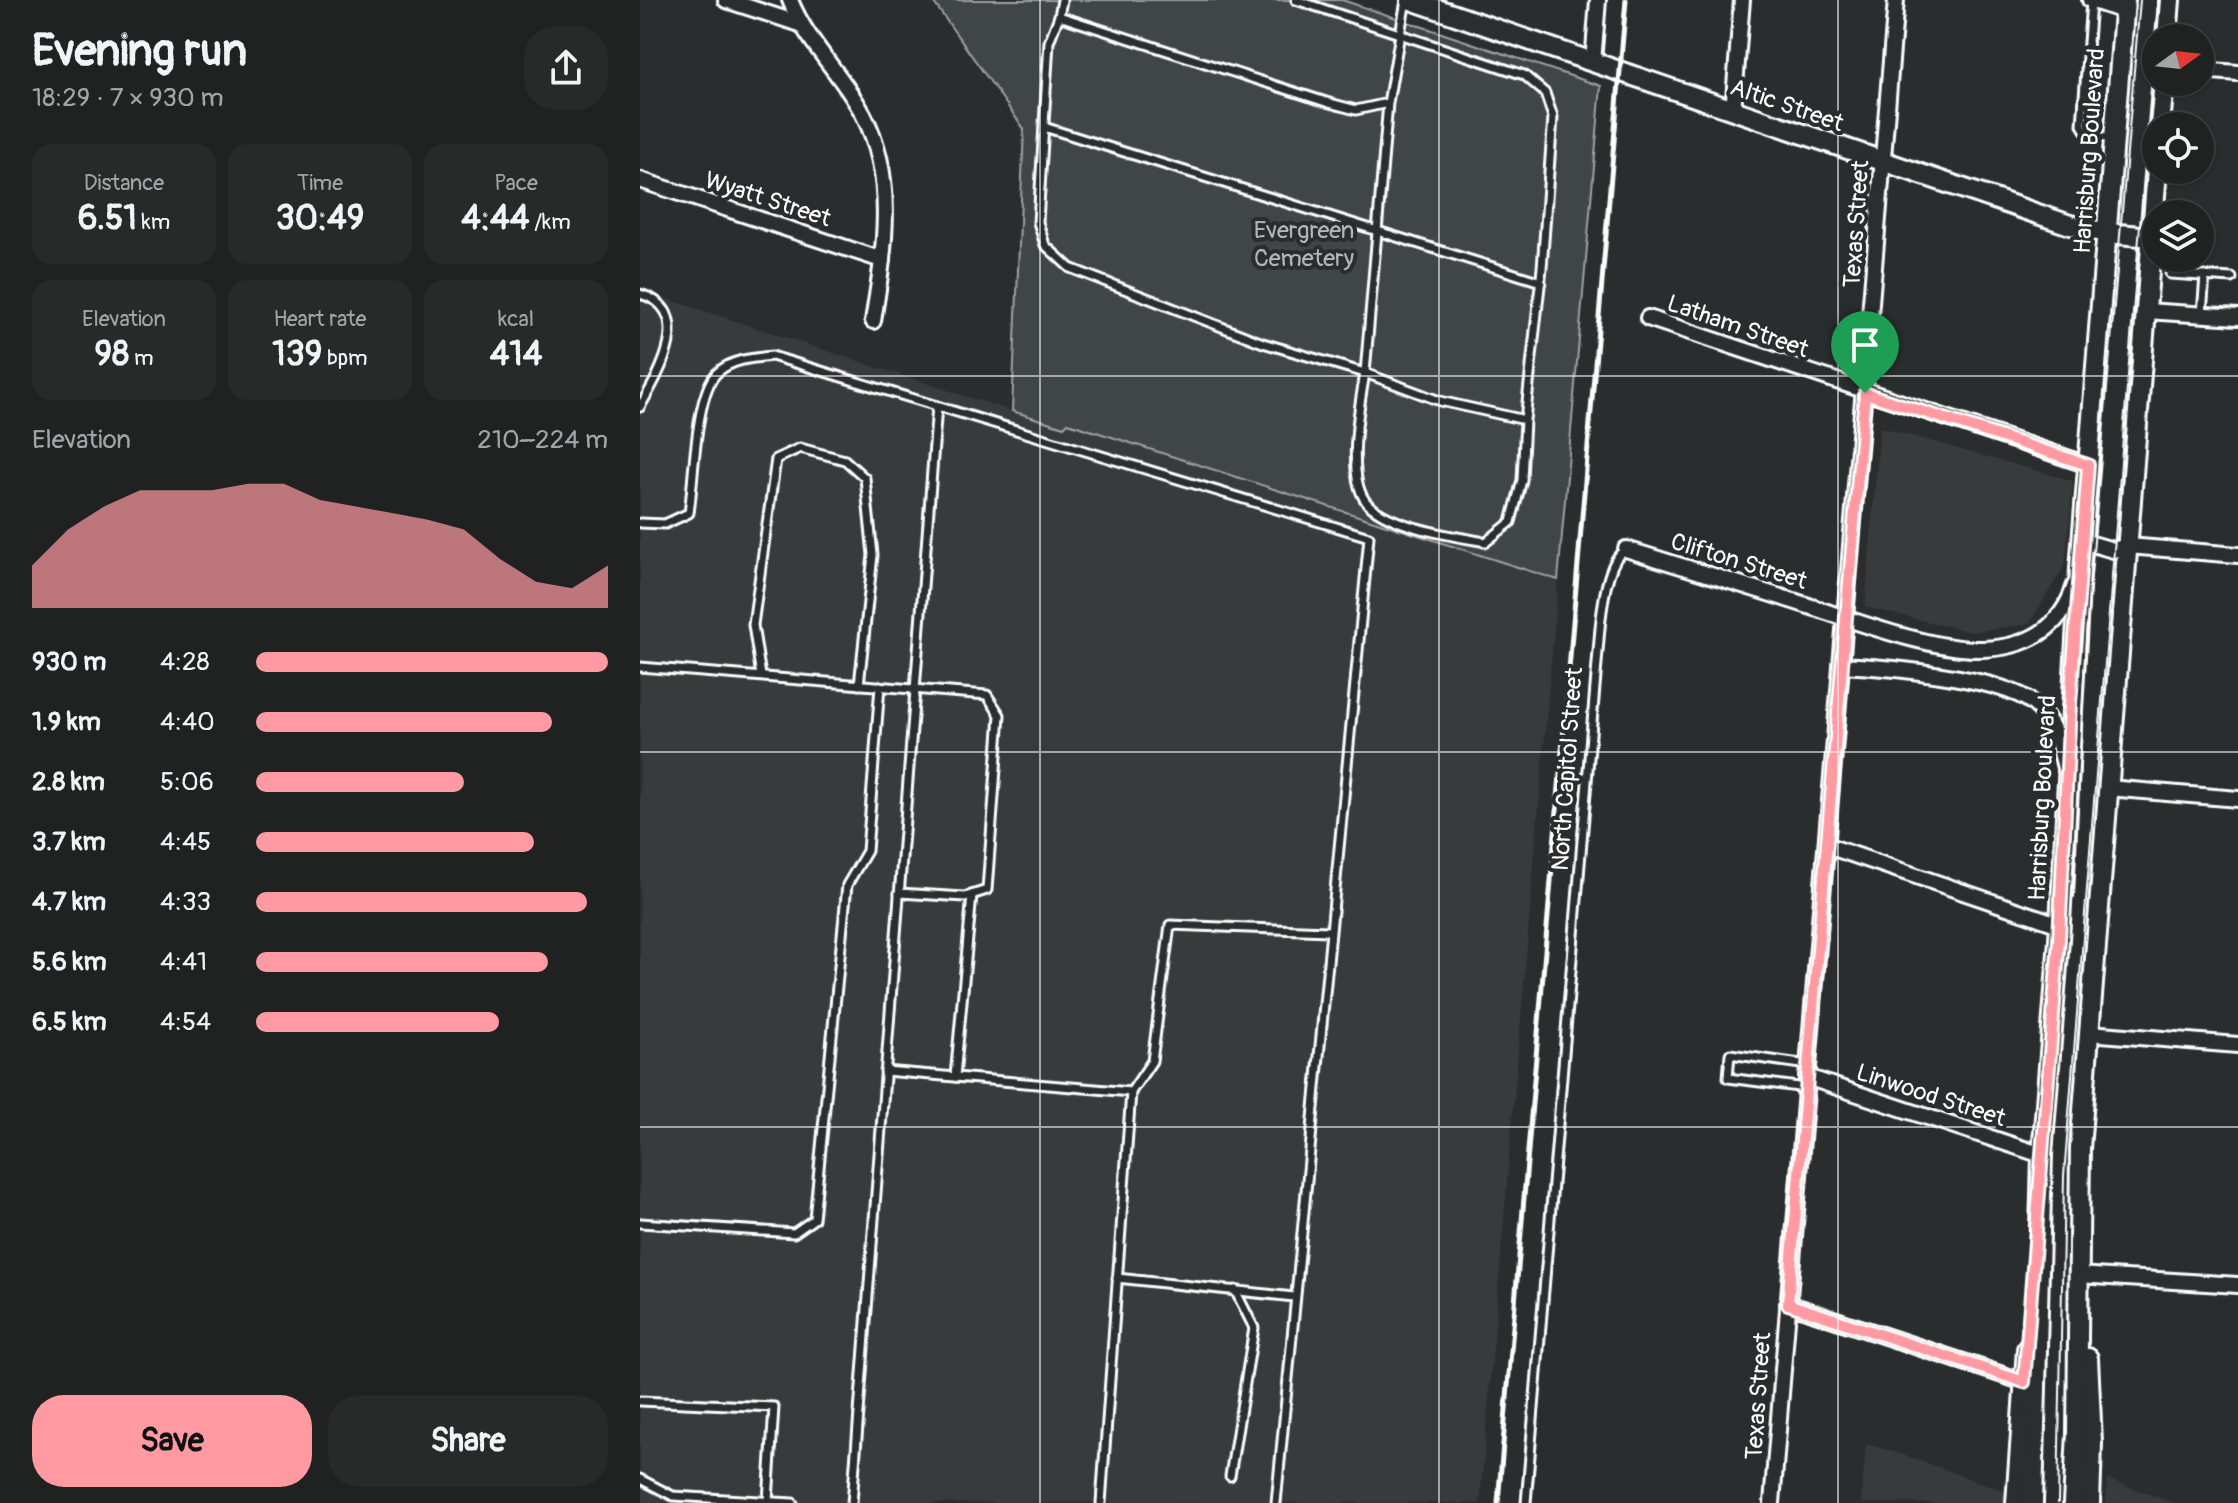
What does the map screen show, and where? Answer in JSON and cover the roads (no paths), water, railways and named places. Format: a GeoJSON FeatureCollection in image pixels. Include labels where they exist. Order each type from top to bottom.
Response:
{"type":"FeatureCollection","features":[{"type":"Feature","properties":{"kind":"main road","name":"Altic Street"},"geometry":{"type":"LineString","coordinates":[[1409,0],[1883,163],[2107,233],[2142,236]]}},
{"type":"Feature","properties":{"kind":"main road"},"geometry":{"type":"LineString","coordinates":[[2168,24],[2170,0]]}},
{"type":"Feature","properties":{"kind":"main road","name":"Harrisburg Boulevard"},"geometry":{"type":"LineString","coordinates":[[2033,1503],[2042,1155],[2060,925],[2080,569],[2124,6]]}},
{"type":"Feature","properties":{"kind":"main road"},"geometry":{"type":"LineString","coordinates":[[2073,1503],[2077,1434],[2080,1149],[2149,272]]}},
{"type":"Feature","properties":{"kind":"main road"},"geometry":{"type":"LineString","coordinates":[[2016,1503],[2042,1155]]}},
{"type":"Feature","properties":{"kind":"main road"},"geometry":{"type":"LineString","coordinates":[[2078,1275],[2092,1402],[2090,1503]]}},
{"type":"Feature","properties":{"kind":"street"},"geometry":{"type":"LineString","coordinates":[[726,0],[800,24]]}},
{"type":"Feature","properties":{"kind":"street"},"geometry":{"type":"LineString","coordinates":[[790,0],[800,24],[864,115],[886,183],[882,260],[873,321]]}},
{"type":"Feature","properties":{"kind":"street"},"geometry":{"type":"LineString","coordinates":[[1593,63],[1598,0]]}},
{"type":"Feature","properties":{"kind":"street"},"geometry":{"type":"LineString","coordinates":[[1733,111],[1742,0]]}},
{"type":"Feature","properties":{"kind":"street","name":"Texas Street"},"geometry":{"type":"LineString","coordinates":[[1772,1503],[1896,0]]}},
{"type":"Feature","properties":{"kind":"street"},"geometry":{"type":"LineString","coordinates":[[2091,0],[2124,6]]}},
{"type":"Feature","properties":{"kind":"street"},"geometry":{"type":"LineString","coordinates":[[2214,71],[2238,73]]}},
{"type":"Feature","properties":{"kind":"street","name":"Wyatt Street"},"geometry":{"type":"LineString","coordinates":[[640,180],[882,260]]}},
{"type":"Feature","properties":{"kind":"street"},"geometry":{"type":"LineString","coordinates":[[2146,311],[2238,317]]}},
{"type":"Feature","properties":{"kind":"street","name":"Latham Street"},"geometry":{"type":"LineString","coordinates":[[1648,318],[2088,465]]}},
{"type":"Feature","properties":{"kind":"street"},"geometry":{"type":"LineString","coordinates":[[2082,541],[2113,550],[2128,546],[2238,555]]}},
{"type":"Feature","properties":{"kind":"street","name":"Clifton Street"},"geometry":{"type":"LineString","coordinates":[[1626,549],[1918,639],[1981,649],[2020,643],[2040,635],[2060,618],[2080,569]]}},
{"type":"Feature","properties":{"kind":"street"},"geometry":{"type":"LineString","coordinates":[[1841,665],[1878,667],[2005,688],[2033,703],[2056,731],[2067,774]]}},
{"type":"Feature","properties":{"kind":"street"},"geometry":{"type":"LineString","coordinates":[[2108,788],[2238,799]]}},
{"type":"Feature","properties":{"kind":"street"},"geometry":{"type":"LineString","coordinates":[[1828,846],[2060,925]]}},
{"type":"Feature","properties":{"kind":"street"},"geometry":{"type":"LineString","coordinates":[[2089,1033],[2238,1045]]}},
{"type":"Feature","properties":{"kind":"street","name":"Linwood Street"},"geometry":{"type":"LineString","coordinates":[[1807,1076],[2042,1155]]}},
{"type":"Feature","properties":{"kind":"street"},"geometry":{"type":"LineString","coordinates":[[2078,1275],[2238,1285]]}},
{"type":"Feature","properties":{"kind":"street"},"geometry":{"type":"LineString","coordinates":[[1788,1304],[2024,1382]]}},
{"type":"Feature","properties":{"kind":"lane"},"geometry":{"type":"LineString","coordinates":[[1062,0],[1049,42],[1038,222],[1045,245],[1070,268],[1263,343],[1365,373],[1440,401],[1525,420]]}},
{"type":"Feature","properties":{"kind":"lane"},"geometry":{"type":"LineString","coordinates":[[1296,0],[1400,35],[1524,75],[1545,93],[1553,117],[1522,480],[1511,522],[1486,542],[1438,534],[1388,516],[1367,504],[1357,484],[1356,444],[1379,232],[1388,103],[1400,35],[1409,0]]}},
{"type":"Feature","properties":{"kind":"lane"},"geometry":{"type":"LineString","coordinates":[[2091,0],[2082,125],[2088,135],[2114,140]]}},
{"type":"Feature","properties":{"kind":"lane"},"geometry":{"type":"LineString","coordinates":[[1059,16],[1356,110],[1388,103]]}},
{"type":"Feature","properties":{"kind":"lane"},"geometry":{"type":"LineString","coordinates":[[1044,127],[1541,282]]}},
{"type":"Feature","properties":{"kind":"lane"},"geometry":{"type":"LineString","coordinates":[[2170,274],[2232,278]]}},
{"type":"Feature","properties":{"kind":"lane"},"geometry":{"type":"LineString","coordinates":[[2202,315],[2205,276]]}},
{"type":"Feature","properties":{"kind":"lane"},"geometry":{"type":"LineString","coordinates":[[640,294],[656,298],[665,310],[671,336],[661,370],[640,407]]}},
{"type":"Feature","properties":{"kind":"lane"},"geometry":{"type":"LineString","coordinates":[[640,523],[665,524],[689,513],[704,391],[717,372],[742,359],[772,356],[1369,537],[1276,1503]]}},
{"type":"Feature","properties":{"kind":"lane"},"geometry":{"type":"LineString","coordinates":[[852,1503],[937,406]]}},
{"type":"Feature","properties":{"kind":"lane"},"geometry":{"type":"LineString","coordinates":[[761,676],[753,625],[770,487],[776,459],[800,448],[845,460],[865,478],[873,555],[859,685]]}},
{"type":"Feature","properties":{"kind":"lane","name":"North Capitol Street"},"geometry":{"type":"LineString","coordinates":[[1526,1503],[1603,604],[1617,559],[1626,549]]}},
{"type":"Feature","properties":{"kind":"lane"},"geometry":{"type":"LineString","coordinates":[[640,667],[987,695],[1000,715],[987,890],[972,895],[899,893]]}},
{"type":"Feature","properties":{"kind":"lane"},"geometry":{"type":"LineString","coordinates":[[640,1223],[794,1233],[814,1219],[847,885],[867,851],[880,686]]}},
{"type":"Feature","properties":{"kind":"lane"},"geometry":{"type":"LineString","coordinates":[[955,1077],[972,895]]}},
{"type":"Feature","properties":{"kind":"lane"},"geometry":{"type":"LineString","coordinates":[[1101,1503],[1131,1092],[1152,1061],[1170,925],[1329,931]]}},
{"type":"Feature","properties":{"kind":"lane"},"geometry":{"type":"LineString","coordinates":[[1730,1054],[1807,1076],[1728,1078],[1730,1054]]}},
{"type":"Feature","properties":{"kind":"lane"},"geometry":{"type":"LineString","coordinates":[[885,1071],[1131,1092]]}},
{"type":"Feature","properties":{"kind":"lane"},"geometry":{"type":"LineString","coordinates":[[1117,1278],[1294,1297]]}},
{"type":"Feature","properties":{"kind":"lane"},"geometry":{"type":"LineString","coordinates":[[1230,1476],[1254,1328],[1235,1290]]}},
{"type":"Feature","properties":{"kind":"lane"},"geometry":{"type":"LineString","coordinates":[[640,1401],[774,1407],[768,1501]]}},
{"type":"Feature","properties":{"kind":"lane"},"geometry":{"type":"LineString","coordinates":[[640,1479],[673,1496],[719,1496],[793,1503]]}},
{"type":"Feature","properties":{"kind":"lane"},"geometry":{"type":"LineString","coordinates":[[719,1496],[726,1503]]}},
{"type":"Feature","properties":{"kind":"tram line"},"geometry":{"type":"LineString","coordinates":[[2074,897],[2086,635],[2140,0]]}},
{"type":"Feature","properties":{"kind":"tram line"},"geometry":{"type":"LineString","coordinates":[[2058,1503],[2064,1176],[2158,0]]}},
{"type":"Feature","properties":{"kind":"railway"},"geometry":{"type":"LineString","coordinates":[[1498,1503],[1626,0]]}},
{"type":"Feature","properties":{"kind":"park label","name":"Evergreen Cemetery"},"geometry":{"type":"Point","coordinates":[1304,244]}}]}
